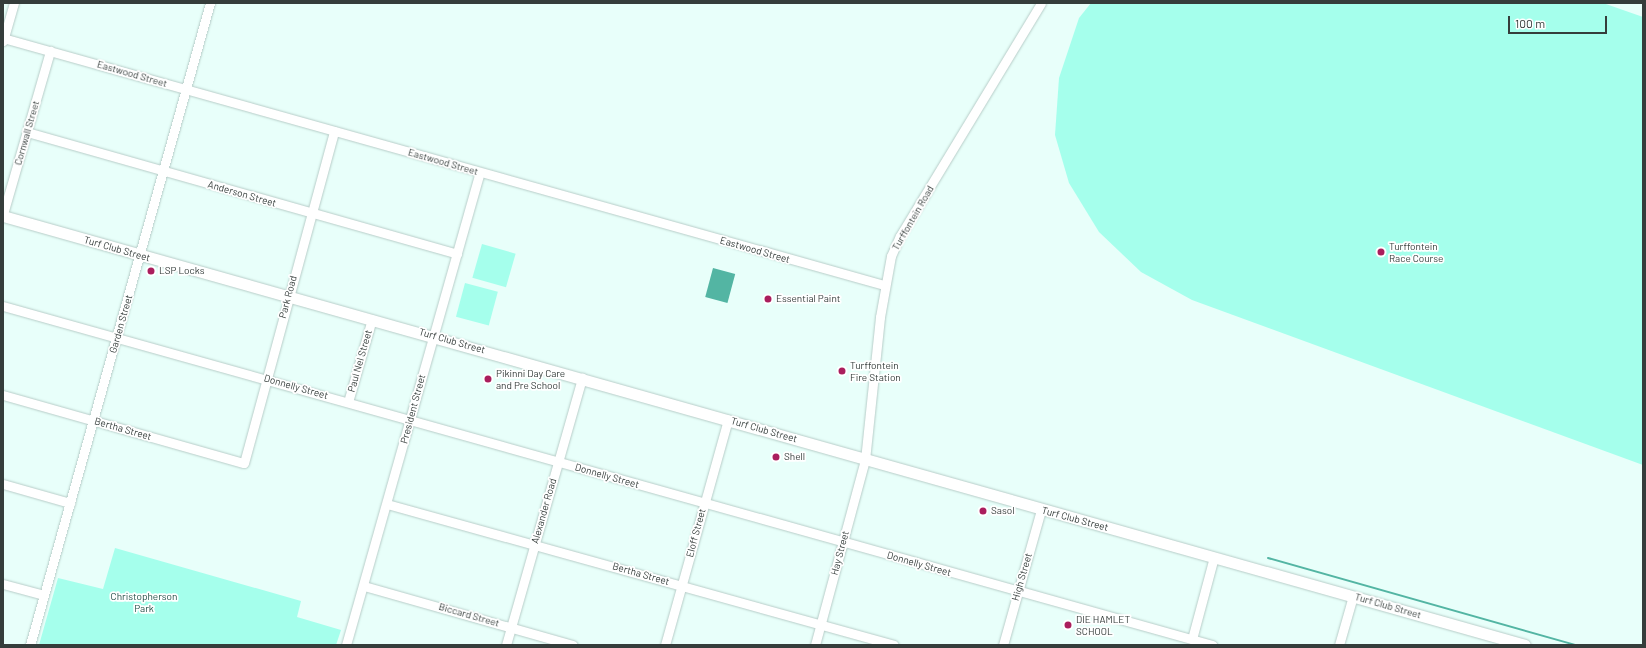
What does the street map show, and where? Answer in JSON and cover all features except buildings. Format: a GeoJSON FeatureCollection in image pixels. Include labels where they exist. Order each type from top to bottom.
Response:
{"type":"FeatureCollection","features":[{"type":"Feature","properties":{"kind":"main road","name":"Turf Club Street"},"geometry":{"type":"LineString","coordinates":[[3,215],[140,256],[433,335],[1041,510],[1353,596],[1505,642],[1525,645]]}},
{"type":"Feature","properties":{"kind":"street"},"geometry":{"type":"LineString","coordinates":[[3,39],[14,3]]}},
{"type":"Feature","properties":{"kind":"street","name":"Garden Street"},"geometry":{"type":"LineString","coordinates":[[30,645],[210,3]]}},
{"type":"Feature","properties":{"kind":"street","name":"Turffontein Road"},"geometry":{"type":"LineString","coordinates":[[865,460],[884,285],[891,256],[900,236],[1041,3]]}},
{"type":"Feature","properties":{"kind":"street","name":"Eastwood Street"},"geometry":{"type":"LineString","coordinates":[[3,39],[884,285]]}},
{"type":"Feature","properties":{"kind":"street","name":"Cornwall Street"},"geometry":{"type":"LineString","coordinates":[[3,215],[50,51]]}},
{"type":"Feature","properties":{"kind":"street","name":"Park Road"},"geometry":{"type":"LineString","coordinates":[[244,463],[288,296],[334,131]]}},
{"type":"Feature","properties":{"kind":"street","name":"Anderson Street"},"geometry":{"type":"LineString","coordinates":[[27,132],[162,172],[458,254]]}},
{"type":"Feature","properties":{"kind":"street","name":"President Street"},"geometry":{"type":"LineString","coordinates":[[346,645],[364,586],[433,335],[458,254],[480,173]]}},
{"type":"Feature","properties":{"kind":"street","name":"Donnelly Street"},"geometry":{"type":"LineString","coordinates":[[3,306],[1212,645]]}},
{"type":"Feature","properties":{"kind":"street","name":"Paul Nel Street"},"geometry":{"type":"LineString","coordinates":[[348,402],[372,319]]}},
{"type":"Feature","properties":{"kind":"street","name":"Alexander Road"},"geometry":{"type":"LineString","coordinates":[[506,645],[582,378]]}},
{"type":"Feature","properties":{"kind":"street","name":"Bertha Street"},"geometry":{"type":"LineString","coordinates":[[3,395],[244,463]]}},
{"type":"Feature","properties":{"kind":"street","name":"Eloff Street"},"geometry":{"type":"LineString","coordinates":[[665,645],[728,420]]}},
{"type":"Feature","properties":{"kind":"street","name":"Hay Street"},"geometry":{"type":"LineString","coordinates":[[814,645],[865,460]]}},
{"type":"Feature","properties":{"kind":"street"},"geometry":{"type":"LineString","coordinates":[[3,484],[70,503]]}},
{"type":"Feature","properties":{"kind":"street","name":"Bertha Street"},"geometry":{"type":"LineString","coordinates":[[387,504],[894,645]]}},
{"type":"Feature","properties":{"kind":"street","name":"High Street"},"geometry":{"type":"LineString","coordinates":[[1003,645],[1041,510]]}},
{"type":"Feature","properties":{"kind":"street"},"geometry":{"type":"LineString","coordinates":[[1192,639],[1214,557]]}},
{"type":"Feature","properties":{"kind":"street"},"geometry":{"type":"LineString","coordinates":[[3,584],[44,595]]}},
{"type":"Feature","properties":{"kind":"street","name":"Biccard Street"},"geometry":{"type":"LineString","coordinates":[[364,586],[573,645]]}},
{"type":"Feature","properties":{"kind":"street"},"geometry":{"type":"LineString","coordinates":[[1339,645],[1353,596]]}},
{"type":"Feature","properties":{"kind":"green space","name":"Turffontein Race Course"},"geometry":{"type":"Polygon","coordinates":[[[1091,3],[1603,3],[1643,17],[1643,465],[1192,300],[1141,272],[1099,232],[1069,183],[1055,135],[1059,78],[1079,18],[1091,3]]]}},
{"type":"Feature","properties":{"kind":"green space"},"geometry":{"type":"Polygon","coordinates":[[[482,244],[516,254],[506,287],[472,278],[482,244]]]}},
{"type":"Feature","properties":{"kind":"green space"},"geometry":{"type":"Polygon","coordinates":[[[465,283],[498,292],[489,326],[456,317],[465,283]]]}},
{"type":"Feature","properties":{"kind":"green space","name":"Christopherson Park"},"geometry":{"type":"Polygon","coordinates":[[[115,548],[301,601],[297,617],[341,630],[336,645],[39,645],[58,578],[103,589],[115,548]]]}},
{"type":"Feature","properties":{"kind":"shaded area"},"geometry":{"type":"Polygon","coordinates":[[[713,268],[735,274],[727,303],[705,297],[713,268]]]}},
{"type":"Feature","properties":{"kind":"waterway"},"geometry":{"type":"LineString","coordinates":[[1268,558],[1576,645]]}},
{"type":"Feature","properties":{"kind":"place","name":"Turffontein Race Course"},"geometry":{"type":"Point","coordinates":[1381,252]}},
{"type":"Feature","properties":{"kind":"place","name":"LSP Locks"},"geometry":{"type":"Point","coordinates":[151,271]}},
{"type":"Feature","properties":{"kind":"place","name":"Essential Paint"},"geometry":{"type":"Point","coordinates":[768,299]}},
{"type":"Feature","properties":{"kind":"place","name":"Turffontein Fire Station"},"geometry":{"type":"Point","coordinates":[842,371]}},
{"type":"Feature","properties":{"kind":"place","name":"Pikinni Day Care and Pre School"},"geometry":{"type":"Point","coordinates":[488,379]}},
{"type":"Feature","properties":{"kind":"place","name":"Shell"},"geometry":{"type":"Point","coordinates":[776,457]}},
{"type":"Feature","properties":{"kind":"place","name":"Sasol"},"geometry":{"type":"Point","coordinates":[983,511]}},
{"type":"Feature","properties":{"kind":"place","name":"DIE HAMLET SCHOOL"},"geometry":{"type":"Point","coordinates":[1068,625]}}]}
